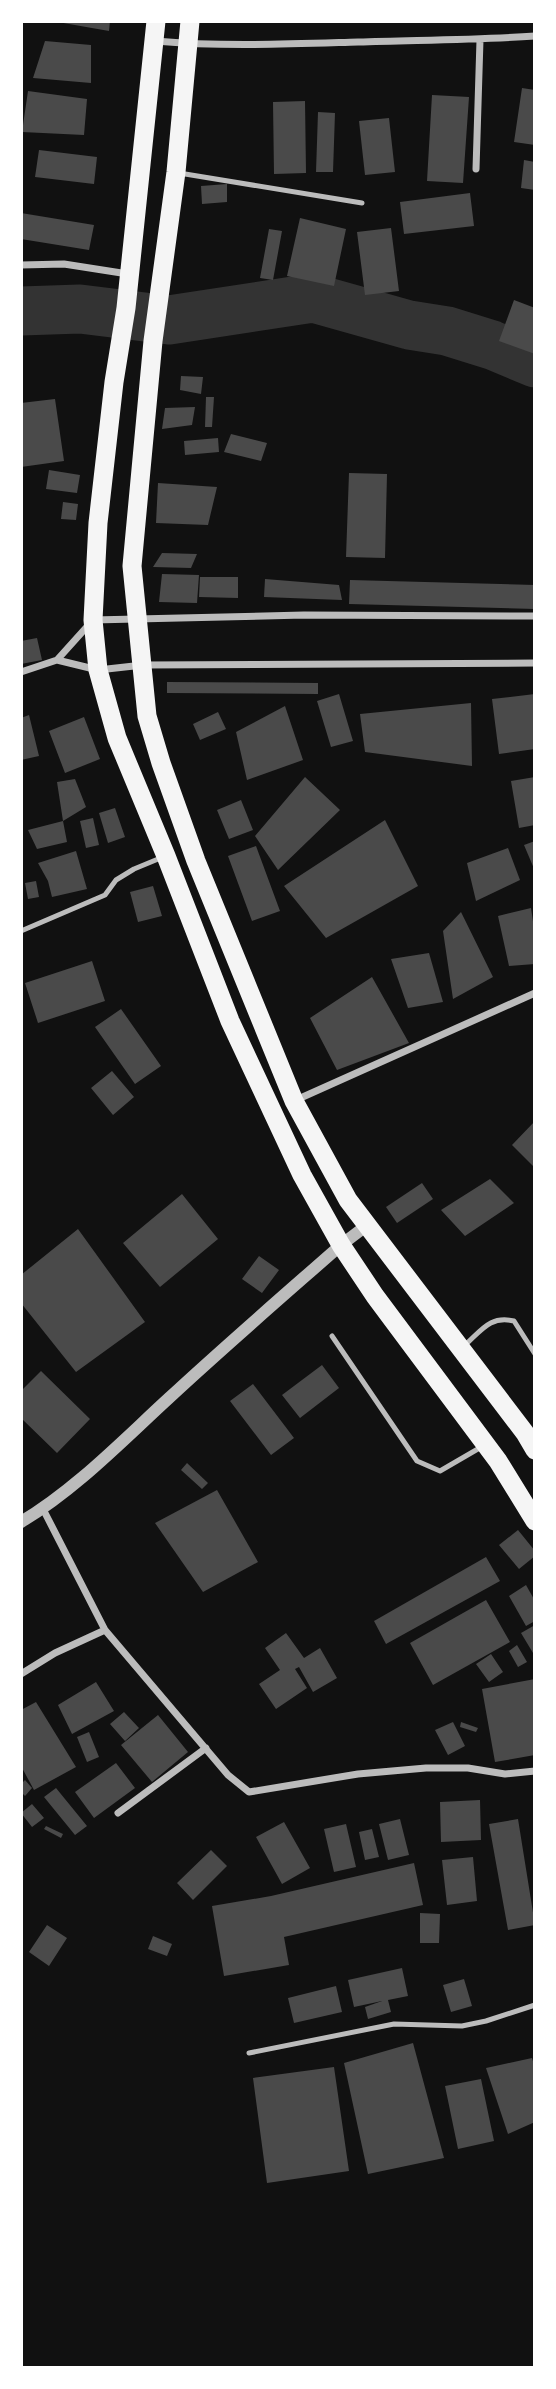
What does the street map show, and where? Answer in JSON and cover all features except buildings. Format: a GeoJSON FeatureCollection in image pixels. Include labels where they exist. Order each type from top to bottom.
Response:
{"type":"FeatureCollection","features":[{"type":"Feature","properties":{"kind":"highway"},"geometry":{"type":"LineString","coordinates":[[156,21],[126,308],[98,523],[93,620],[98,670],[117,738],[230,1021],[302,1175],[341,1245],[375,1296],[486,1444],[535,1521]]}},
{"type":"Feature","properties":{"kind":"highway"},"geometry":{"type":"LineString","coordinates":[[190,21],[176,172],[153,341],[132,566],[147,716],[161,764],[196,861],[294,1101],[348,1200],[525,1433],[535,1450]]}},
{"type":"Feature","properties":{"kind":"street"},"geometry":{"type":"LineString","coordinates":[[152,41],[187,44],[480,40],[535,36]]}},
{"type":"Feature","properties":{"kind":"street"},"geometry":{"type":"LineString","coordinates":[[477,169],[480,40]]}},
{"type":"Feature","properties":{"kind":"street"},"geometry":{"type":"LineString","coordinates":[[21,265],[64,264],[129,274]]}},
{"type":"Feature","properties":{"kind":"street"},"geometry":{"type":"LineString","coordinates":[[21,672],[57,660],[93,620],[304,615],[535,617]]}},
{"type":"Feature","properties":{"kind":"street"},"geometry":{"type":"LineString","coordinates":[[57,660],[98,670],[143,665],[535,663]]}},
{"type":"Feature","properties":{"kind":"street"},"geometry":{"type":"LineString","coordinates":[[294,1101],[535,993]]}},
{"type":"Feature","properties":{"kind":"street"},"geometry":{"type":"LineString","coordinates":[[21,1522],[43,1509],[124,1441],[199,1370],[366,1226]]}},
{"type":"Feature","properties":{"kind":"street"},"geometry":{"type":"LineString","coordinates":[[43,1509],[106,1630],[228,1775],[249,1791],[358,1774],[426,1768],[468,1768],[505,1774],[535,1771]]}},
{"type":"Feature","properties":{"kind":"street"},"geometry":{"type":"LineString","coordinates":[[21,1674],[55,1653],[106,1630]]}},
{"type":"Feature","properties":{"kind":"street"},"geometry":{"type":"LineString","coordinates":[[118,1813],[206,1748]]}},
{"type":"Feature","properties":{"kind":"lane"},"geometry":{"type":"LineString","coordinates":[[176,172],[362,202]]}},
{"type":"Feature","properties":{"kind":"lane"},"geometry":{"type":"LineString","coordinates":[[21,931],[105,895],[116,880],[134,869],[166,856]]}},
{"type":"Feature","properties":{"kind":"lane"},"geometry":{"type":"LineString","coordinates":[[461,1349],[491,1322],[501,1318],[514,1321],[535,1354]]}},
{"type":"Feature","properties":{"kind":"lane"},"geometry":{"type":"LineString","coordinates":[[332,1336],[417,1461],[440,1471],[486,1444]]}},
{"type":"Feature","properties":{"kind":"lane"},"geometry":{"type":"LineString","coordinates":[[249,2053],[394,2024],[462,2025],[486,2021],[535,2005]]}},
{"type":"Feature","properties":{"kind":"waterway"},"geometry":{"type":"LineString","coordinates":[[21,311],[80,309],[169,320],[313,298],[409,325],[447,331],[492,345],[535,363]]}}]}
